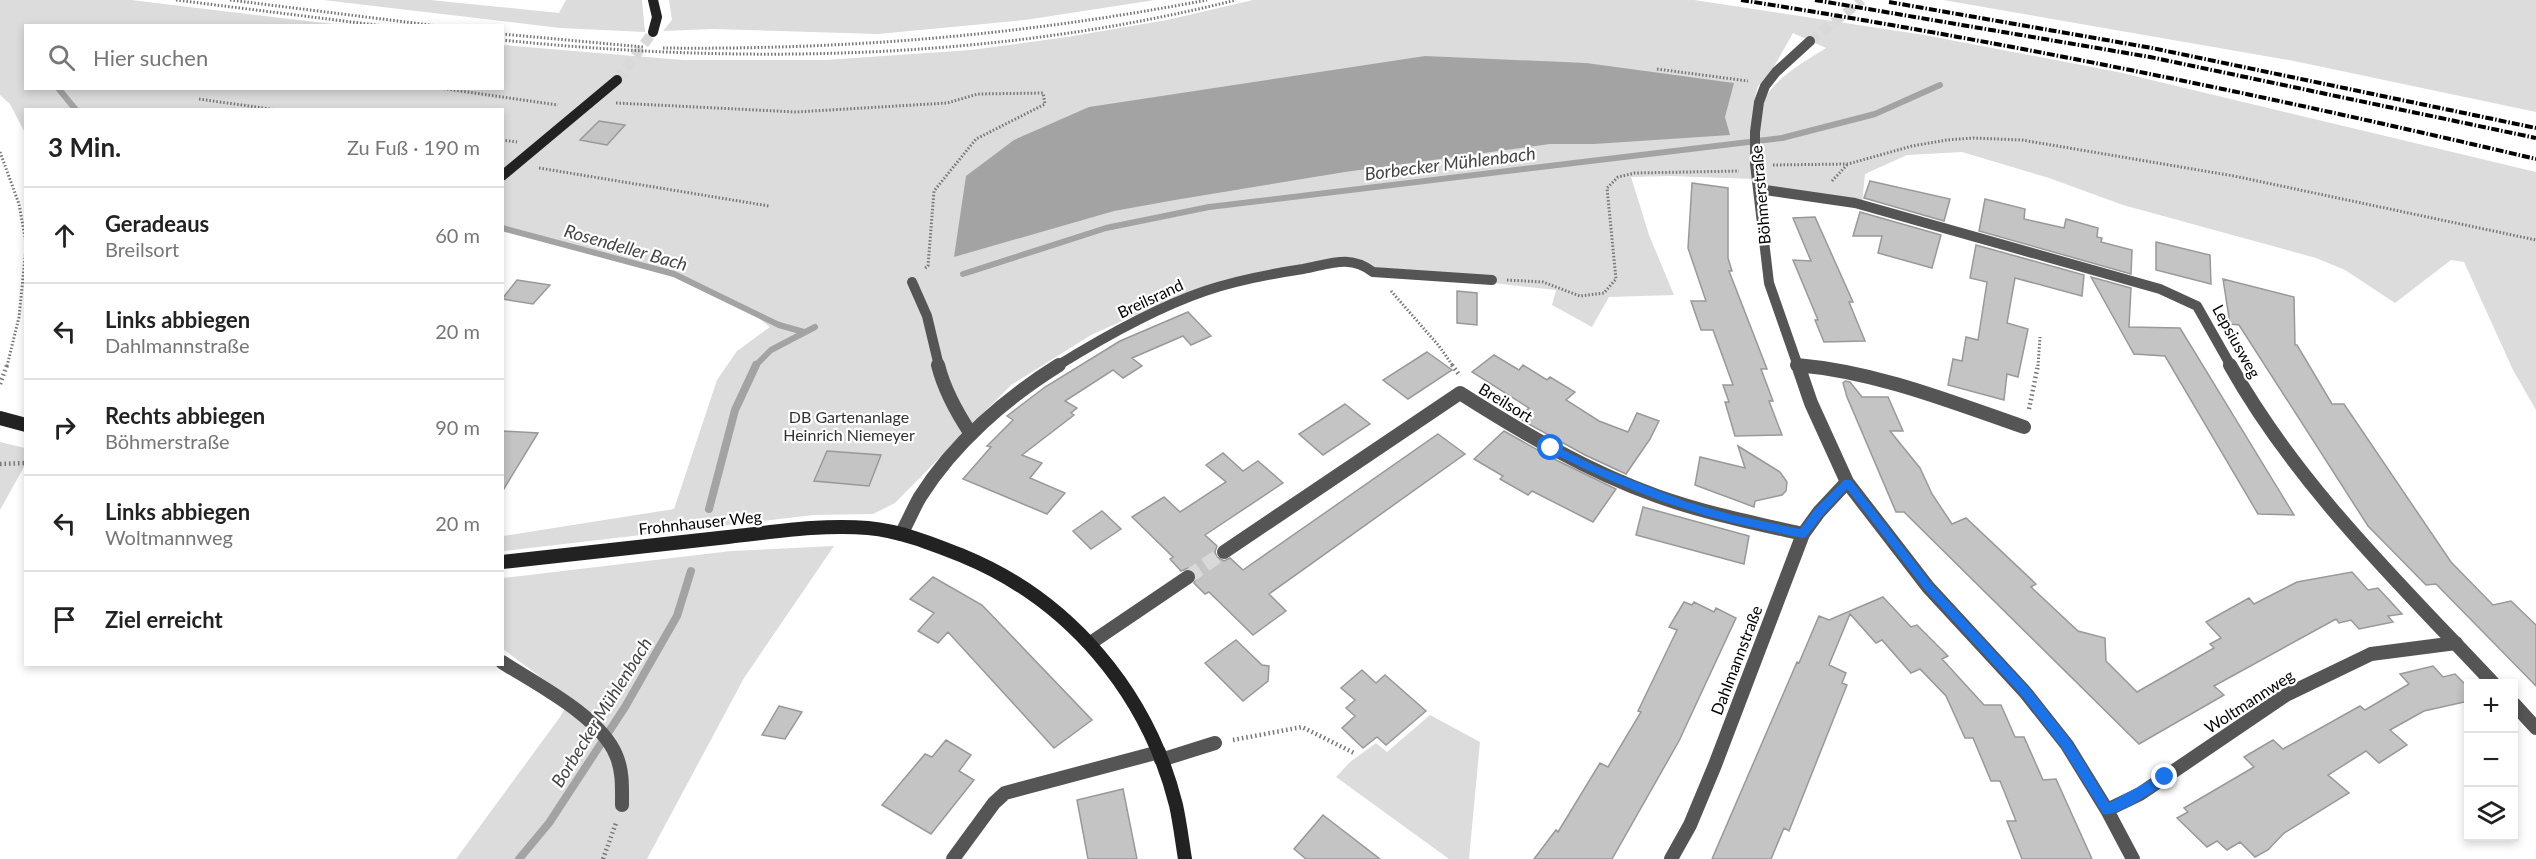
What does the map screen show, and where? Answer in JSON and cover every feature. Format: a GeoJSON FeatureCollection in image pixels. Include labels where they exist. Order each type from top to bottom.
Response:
{"type":"FeatureCollection","features":[{"type":"Feature","properties":{"kind":"main road"},"geometry":{"type":"LineString","coordinates":[[653,0],[657,18],[653,32]]}},
{"type":"Feature","properties":{"kind":"main road"},"geometry":{"type":"LineString","coordinates":[[504,174],[617,80]]}},
{"type":"Feature","properties":{"kind":"main road"},"geometry":{"type":"LineString","coordinates":[[0,418],[24,424]]}},
{"type":"Feature","properties":{"kind":"main road","name":"Frohnhauser Weg"},"geometry":{"type":"LineString","coordinates":[[504,562],[802,528],[868,528],[901,534],[958,553],[1006,575],[1051,605],[1092,642],[1113,669],[1131,698],[1160,756],[1170,785],[1185,859]]}},
{"type":"Feature","properties":{"kind":"street","name":"Böhmerstraße"},"geometry":{"type":"LineString","coordinates":[[1810,41],[1776,72],[1765,86],[1759,102],[1755,132],[1758,189],[1769,283],[1811,403],[1847,483],[1928,587],[2025,692],[2067,745],[2107,810],[2133,859]]}},
{"type":"Feature","properties":{"kind":"street","name":"Lepsiusweg"},"geometry":{"type":"LineString","coordinates":[[1758,189],[1855,203],[2160,289],[2197,306],[2247,395],[2292,458],[2345,525],[2489,679]]}},
{"type":"Feature","properties":{"kind":"street","name":"Breilsrand"},"geometry":{"type":"LineString","coordinates":[[901,534],[923,492],[971,434],[1006,400],[1050,368],[1183,300],[1215,288],[1349,260],[1363,264],[1374,272],[1492,280]]}},
{"type":"Feature","properties":{"kind":"street"},"geometry":{"type":"LineString","coordinates":[[912,282],[927,316],[941,377],[960,418],[971,434]]}},
{"type":"Feature","properties":{"kind":"street"},"geometry":{"type":"LineString","coordinates":[[1797,365],[1824,366],[1867,374],[2024,427]]}},
{"type":"Feature","properties":{"kind":"street","name":"Breilsort"},"geometry":{"type":"LineString","coordinates":[[1224,552],[1460,393],[1551,448],[1642,490],[1733,519],[1803,534]]}},
{"type":"Feature","properties":{"kind":"street","name":"Dahlmannstraße"},"geometry":{"type":"LineString","coordinates":[[1671,859],[1690,825],[1715,765],[1803,534],[1819,512],[1847,483]]}},
{"type":"Feature","properties":{"kind":"street"},"geometry":{"type":"LineString","coordinates":[[1092,642],[1188,577]]}},
{"type":"Feature","properties":{"kind":"street","name":"Woltmannweg"},"geometry":{"type":"LineString","coordinates":[[2107,810],[2140,794],[2286,695],[2370,654],[2456,643]]}},
{"type":"Feature","properties":{"kind":"street"},"geometry":{"type":"LineString","coordinates":[[504,663],[592,724],[614,750],[622,776],[622,805]]}},
{"type":"Feature","properties":{"kind":"street"},"geometry":{"type":"LineString","coordinates":[[2518,708],[2536,728]]}},
{"type":"Feature","properties":{"kind":"street"},"geometry":{"type":"LineString","coordinates":[[953,859],[994,803],[1005,793],[1215,744]]}},
{"type":"Feature","properties":{"kind":"path"},"geometry":{"type":"LineString","coordinates":[[176,0],[368,24]]}},
{"type":"Feature","properties":{"kind":"path"},"geometry":{"type":"LineString","coordinates":[[230,0],[422,24]]}},
{"type":"Feature","properties":{"kind":"path"},"geometry":{"type":"LineString","coordinates":[[666,48],[741,50],[832,47],[979,37],[1136,14],[1207,0]]}},
{"type":"Feature","properties":{"kind":"path"},"geometry":{"type":"LineString","coordinates":[[504,40],[631,51],[736,56],[816,54],[957,46],[1065,33],[1236,0]]}},
{"type":"Feature","properties":{"kind":"path"},"geometry":{"type":"LineString","coordinates":[[504,34],[634,47]]}},
{"type":"Feature","properties":{"kind":"path"},"geometry":{"type":"LineString","coordinates":[[1657,69],[1750,81]]}},
{"type":"Feature","properties":{"kind":"path"},"geometry":{"type":"LineString","coordinates":[[459,90],[590,104],[796,112],[948,103],[978,93],[1043,93],[1045,104],[976,139],[934,191],[928,266]]}},
{"type":"Feature","properties":{"kind":"path"},"geometry":{"type":"LineString","coordinates":[[199,99],[263,108]]}},
{"type":"Feature","properties":{"kind":"path"},"geometry":{"type":"LineString","coordinates":[[1492,280],[1543,282],[1580,296],[1604,293],[1616,279],[1607,188],[1612,180],[1635,173],[1730,170],[1756,165],[1848,165],[1912,146],[1974,138],[2022,140],[2234,176],[2536,240]]}},
{"type":"Feature","properties":{"kind":"path"},"geometry":{"type":"LineString","coordinates":[[0,152],[17,198],[24,235]]}},
{"type":"Feature","properties":{"kind":"path"},"geometry":{"type":"LineString","coordinates":[[516,165],[769,206]]}},
{"type":"Feature","properties":{"kind":"path"},"geometry":{"type":"LineString","coordinates":[[1374,272],[1453,364],[1463,382],[1460,393]]}},
{"type":"Feature","properties":{"kind":"path"},"geometry":{"type":"LineString","coordinates":[[0,384],[18,322],[24,278]]}},
{"type":"Feature","properties":{"kind":"path"},"geometry":{"type":"LineString","coordinates":[[2024,427],[2039,362],[2040,337]]}},
{"type":"Feature","properties":{"kind":"path"},"geometry":{"type":"LineString","coordinates":[[0,464],[24,462]]}},
{"type":"Feature","properties":{"kind":"path"},"geometry":{"type":"LineString","coordinates":[[1215,744],[1302,728],[1356,754]]}},
{"type":"Feature","properties":{"kind":"path"},"geometry":{"type":"LineString","coordinates":[[603,859],[622,805]]}},
{"type":"Feature","properties":{"kind":"green space","name":"DB Gartenanlage Heinrich Niemeyer"},"geometry":{"type":"Polygon","coordinates":[[[0,0],[131,0],[333,24],[24,24],[24,90],[504,90],[504,45],[683,60],[825,60],[971,50],[1067,37],[1167,20],[1253,0],[1694,0],[1924,35],[2118,72],[2536,172],[2536,410],[2513,370],[2464,262],[2451,260],[2395,303],[2345,270],[2316,258],[2123,205],[2049,178],[1962,152],[1907,155],[1865,174],[1862,204],[1760,188],[1758,130],[1763,101],[1783,77],[1826,48],[1793,33],[1772,70],[1758,86],[1754,101],[1751,131],[1755,179],[1631,177],[1649,235],[1674,295],[1609,297],[1592,327],[1552,305],[1556,290],[1493,283],[1490,276],[1384,268],[1375,270],[1364,261],[1215,284],[1180,295],[1091,335],[1011,385],[895,503],[873,514],[814,515],[504,551],[504,536],[674,509],[717,380],[737,351],[770,327],[747,309],[670,270],[637,266],[603,254],[504,227],[504,108],[24,108],[24,131],[10,104],[0,95],[0,0]]]}},
{"type":"Feature","properties":{"kind":"green space"},"geometry":{"type":"Polygon","coordinates":[[[323,0],[430,0],[559,13],[566,0],[642,0],[645,32],[560,28],[323,0]]]}},
{"type":"Feature","properties":{"kind":"green space"},"geometry":{"type":"Polygon","coordinates":[[[669,0],[1155,0],[1025,20],[878,34],[712,29],[663,31],[672,20],[669,0]]]}},
{"type":"Feature","properties":{"kind":"green space"},"geometry":{"type":"Polygon","coordinates":[[[1943,0],[2536,0],[2536,112],[2294,61],[1943,0]]]}},
{"type":"Feature","properties":{"kind":"green space"},"geometry":{"type":"Polygon","coordinates":[[[0,442],[24,448],[24,467],[0,510],[0,442]]]}},
{"type":"Feature","properties":{"kind":"green space"},"geometry":{"type":"Polygon","coordinates":[[[834,546],[744,678],[647,859],[456,859],[560,717],[570,699],[504,650],[504,578],[731,551],[834,546]]]}},
{"type":"Feature","properties":{"kind":"green space"},"geometry":{"type":"Polygon","coordinates":[[[1430,715],[1480,742],[1469,859],[1449,859],[1336,777],[1350,762],[1376,743],[1387,752],[1430,715]]]}},
{"type":"Feature","properties":{"kind":"shaded area"},"geometry":{"type":"Polygon","coordinates":[[[1425,56],[1586,63],[1734,83],[1725,117],[1730,135],[1594,144],[1550,144],[1345,172],[1114,211],[954,257],[966,176],[1014,140],[1089,107],[1425,56]]]}},
{"type":"Feature","properties":{"kind":"building"},"geometry":{"type":"Polygon","coordinates":[[[599,121],[625,125],[607,145],[580,140],[599,121]]]}},
{"type":"Feature","properties":{"kind":"building"},"geometry":{"type":"Polygon","coordinates":[[[1870,181],[1950,199],[1944,221],[1864,198],[1870,181]]]}},
{"type":"Feature","properties":{"kind":"building"},"geometry":{"type":"Polygon","coordinates":[[[1692,183],[1728,188],[1728,258],[1732,271],[1729,271],[1767,369],[1761,369],[1773,401],[1769,401],[1782,435],[1735,436],[1725,402],[1729,402],[1723,385],[1733,385],[1713,330],[1701,330],[1691,301],[1706,301],[1688,248],[1692,183]]]}},
{"type":"Feature","properties":{"kind":"building"},"geometry":{"type":"Polygon","coordinates":[[[1985,199],[2025,209],[2024,219],[2064,228],[2066,219],[2098,228],[2097,237],[2102,238],[2101,242],[2132,250],[2131,274],[1979,231],[1985,199]]]}},
{"type":"Feature","properties":{"kind":"building"},"geometry":{"type":"Polygon","coordinates":[[[1860,212],[1941,235],[1932,268],[1878,253],[1882,236],[1853,236],[1860,212]]]}},
{"type":"Feature","properties":{"kind":"building"},"geometry":{"type":"Polygon","coordinates":[[[1815,217],[1853,302],[1849,302],[1865,341],[1824,342],[1815,320],[1818,320],[1793,260],[1811,261],[1793,218],[1815,217]]]}},
{"type":"Feature","properties":{"kind":"building"},"geometry":{"type":"Polygon","coordinates":[[[2156,242],[2210,255],[2211,284],[2156,270],[2156,242]]]}},
{"type":"Feature","properties":{"kind":"building"},"geometry":{"type":"Polygon","coordinates":[[[1976,245],[2084,275],[2082,296],[2015,278],[2007,323],[2028,329],[2018,377],[2007,374],[2004,400],[1948,385],[1953,359],[1962,361],[1966,337],[1978,340],[1987,282],[1970,278],[1976,245]]]}},
{"type":"Feature","properties":{"kind":"building"},"geometry":{"type":"Polygon","coordinates":[[[2091,277],[2131,288],[2129,327],[2180,328],[2294,515],[2258,514],[2165,356],[2134,354],[2091,277]]]}},
{"type":"Feature","properties":{"kind":"building"},"geometry":{"type":"Polygon","coordinates":[[[2223,279],[2294,297],[2295,345],[2332,404],[2344,404],[2451,562],[2493,605],[2511,601],[2536,625],[2536,686],[2436,584],[2426,585],[2368,526],[2239,325],[2230,324],[2223,279]]]}},
{"type":"Feature","properties":{"kind":"building"},"geometry":{"type":"Polygon","coordinates":[[[517,280],[550,285],[533,304],[504,299],[517,280]]]}},
{"type":"Feature","properties":{"kind":"building"},"geometry":{"type":"Polygon","coordinates":[[[1457,291],[1477,293],[1477,325],[1457,323],[1457,291]]]}},
{"type":"Feature","properties":{"kind":"building"},"geometry":{"type":"Polygon","coordinates":[[[1188,312],[1211,336],[1191,345],[1183,336],[1132,358],[1142,366],[1123,378],[1113,370],[1065,401],[1077,408],[1071,413],[1074,415],[1022,455],[1042,463],[1030,478],[1065,493],[1047,514],[963,479],[991,447],[987,446],[1013,420],[1007,416],[1045,387],[1120,341],[1188,312]]]}},
{"type":"Feature","properties":{"kind":"building"},"geometry":{"type":"Polygon","coordinates":[[[1427,352],[1452,370],[1408,399],[1383,380],[1427,352]]]}},
{"type":"Feature","properties":{"kind":"building"},"geometry":{"type":"Polygon","coordinates":[[[1494,355],[1519,370],[1523,365],[1547,380],[1550,377],[1575,392],[1566,400],[1599,421],[1628,432],[1637,413],[1659,421],[1650,439],[1626,474],[1585,455],[1518,418],[1529,408],[1472,372],[1494,355]]]}},
{"type":"Feature","properties":{"kind":"building"},"geometry":{"type":"Polygon","coordinates":[[[1850,382],[1862,397],[1888,397],[1903,431],[1890,431],[1920,468],[1932,494],[1952,524],[1966,518],[2036,584],[2031,587],[2078,631],[2105,638],[2106,661],[2137,692],[2214,648],[2210,644],[2221,638],[2206,622],[2249,598],[2254,604],[2297,582],[2352,572],[2368,590],[2378,588],[2402,614],[2388,616],[2393,622],[2359,629],[2351,620],[2339,623],[2336,619],[2214,686],[2224,695],[2139,744],[1904,512],[1896,512],[1847,397],[1843,383],[1850,382]]]}},
{"type":"Feature","properties":{"kind":"building"},"geometry":{"type":"Polygon","coordinates":[[[1345,404],[1370,424],[1323,455],[1299,434],[1345,404]]]}},
{"type":"Feature","properties":{"kind":"building"},"geometry":{"type":"Polygon","coordinates":[[[504,431],[538,433],[504,489],[504,431]]]}},
{"type":"Feature","properties":{"kind":"building"},"geometry":{"type":"Polygon","coordinates":[[[1504,431],[1552,458],[1616,489],[1593,522],[1532,491],[1528,495],[1500,479],[1503,476],[1474,459],[1504,431]]]}},
{"type":"Feature","properties":{"kind":"building"},"geometry":{"type":"Polygon","coordinates":[[[1438,434],[1465,454],[1269,594],[1286,611],[1253,635],[1209,592],[1205,594],[1194,583],[1197,577],[1195,572],[1188,568],[1181,571],[1170,559],[1173,557],[1132,517],[1164,497],[1180,512],[1226,482],[1206,465],[1223,453],[1243,471],[1258,461],[1283,483],[1205,535],[1217,546],[1215,552],[1217,557],[1224,561],[1230,558],[1243,570],[1438,434]]]}},
{"type":"Feature","properties":{"kind":"building"},"geometry":{"type":"Polygon","coordinates":[[[1738,446],[1780,472],[1787,482],[1786,491],[1782,495],[1755,501],[1754,507],[1695,485],[1700,457],[1745,468],[1738,446]]]}},
{"type":"Feature","properties":{"kind":"building"},"geometry":{"type":"Polygon","coordinates":[[[827,451],[881,455],[869,486],[814,481],[827,451]]]}},
{"type":"Feature","properties":{"kind":"building"},"geometry":{"type":"Polygon","coordinates":[[[1643,507],[1749,536],[1744,564],[1636,535],[1643,507]]]}},
{"type":"Feature","properties":{"kind":"building"},"geometry":{"type":"Polygon","coordinates":[[[1102,511],[1121,529],[1091,549],[1073,531],[1102,511]]]}},
{"type":"Feature","properties":{"kind":"building"},"geometry":{"type":"Polygon","coordinates":[[[933,577],[982,605],[1092,720],[1054,748],[948,632],[938,643],[918,631],[934,613],[910,599],[933,577]]]}},
{"type":"Feature","properties":{"kind":"building"},"geometry":{"type":"Polygon","coordinates":[[[1883,597],[1911,627],[1917,625],[1948,656],[1942,659],[1984,705],[2001,705],[2015,737],[2024,737],[2043,780],[2056,779],[2092,859],[2022,859],[2007,821],[2016,821],[2000,781],[1991,781],[1973,738],[1965,738],[1946,696],[1920,669],[1911,673],[1882,640],[1876,643],[1850,614],[1829,665],[1846,673],[1842,683],[1847,685],[1789,831],[1784,828],[1771,859],[1712,859],[1819,616],[1829,620],[1883,597]]]}},
{"type":"Feature","properties":{"kind":"building"},"geometry":{"type":"Polygon","coordinates":[[[1684,602],[1692,605],[1694,602],[1714,612],[1716,608],[1736,618],[1679,741],[1612,859],[1534,859],[1556,830],[1558,832],[1600,763],[1608,767],[1641,712],[1638,711],[1677,630],[1669,627],[1684,602]]]}},
{"type":"Feature","properties":{"kind":"building"},"geometry":{"type":"Polygon","coordinates":[[[1236,640],[1262,665],[1269,666],[1268,681],[1243,701],[1205,663],[1236,640]]]}},
{"type":"Feature","properties":{"kind":"building"},"geometry":{"type":"Polygon","coordinates":[[[2433,666],[2443,677],[2455,674],[2464,683],[2464,702],[2424,711],[2390,730],[2407,745],[2379,763],[2366,751],[2328,775],[2349,793],[2284,833],[2268,850],[2255,857],[2240,842],[2227,850],[2217,841],[2207,847],[2177,818],[2188,812],[2184,808],[2254,767],[2244,757],[2273,740],[2283,749],[2360,706],[2365,710],[2409,684],[2400,674],[2433,666]]]}},
{"type":"Feature","properties":{"kind":"building"},"geometry":{"type":"Polygon","coordinates":[[[1362,670],[1376,683],[1385,675],[1426,711],[1386,745],[1377,737],[1363,748],[1342,728],[1355,716],[1346,708],[1355,700],[1341,688],[1362,670]]]}},
{"type":"Feature","properties":{"kind":"building"},"geometry":{"type":"Polygon","coordinates":[[[779,706],[802,712],[785,739],[762,735],[779,706]]]}},
{"type":"Feature","properties":{"kind":"building"},"geometry":{"type":"Polygon","coordinates":[[[946,740],[971,755],[959,771],[974,780],[931,834],[882,805],[925,754],[932,757],[946,740]]]}},
{"type":"Feature","properties":{"kind":"building"},"geometry":{"type":"Polygon","coordinates":[[[1123,789],[1137,859],[1088,859],[1077,800],[1123,789]]]}},
{"type":"Feature","properties":{"kind":"building"},"geometry":{"type":"Polygon","coordinates":[[[1323,815],[1380,859],[1306,859],[1294,849],[1323,815]]]}},
{"type":"Feature","properties":{"kind":"waterway","name":"Borbecker Mühlenbach"},"geometry":{"type":"LineString","coordinates":[[963,274],[1106,228],[1209,207],[1782,138],[1875,114],[1940,85]]}},
{"type":"Feature","properties":{"kind":"waterway","name":"Rosendeller Bach"},"geometry":{"type":"LineString","coordinates":[[60,90],[74,108]]}},
{"type":"Feature","properties":{"kind":"waterway","name":"Rosendeller Bach"},"geometry":{"type":"LineString","coordinates":[[504,229],[674,274],[779,325],[804,332]]}},
{"type":"Feature","properties":{"kind":"waterway","name":"Borbecker Mühlenbach"},"geometry":{"type":"LineString","coordinates":[[756,365],[771,350],[815,327]]}},
{"type":"Feature","properties":{"kind":"waterway","name":"Borbecker Mühlenbach"},"geometry":{"type":"LineString","coordinates":[[709,509],[735,410],[756,365]]}},
{"type":"Feature","properties":{"kind":"waterway","name":"Borbecker Mühlenbach"},"geometry":{"type":"LineString","coordinates":[[519,859],[549,823],[625,707],[677,616],[691,571]]}},
{"type":"Feature","properties":{"kind":"tunnel"},"geometry":{"type":"LineString","coordinates":[[1810,41],[1862,0]]}},
{"type":"Feature","properties":{"kind":"tunnel"},"geometry":{"type":"LineString","coordinates":[[617,80],[653,32]]}},
{"type":"Feature","properties":{"kind":"tunnel"},"geometry":{"type":"LineString","coordinates":[[1188,577],[1224,552]]}},
{"type":"Feature","properties":{"kind":"railway"},"geometry":{"type":"LineString","coordinates":[[1741,0],[2041,52],[2338,114],[2536,159]]}},
{"type":"Feature","properties":{"kind":"railway"},"geometry":{"type":"LineString","coordinates":[[1815,0],[2150,57],[2536,138]]}},
{"type":"Feature","properties":{"kind":"railway"},"geometry":{"type":"LineString","coordinates":[[1889,2],[2152,48],[2536,128]]}},
{"type":"Feature","properties":{"kind":"route"},"geometry":{"type":"LineString","coordinates":[[1551,448],[1642,490],[1685,505],[1733,519],[1803,534],[1819,512],[1847,483],[1928,587],[2025,692],[2067,745],[2107,810],[2140,794],[2165,777]]}}]}
